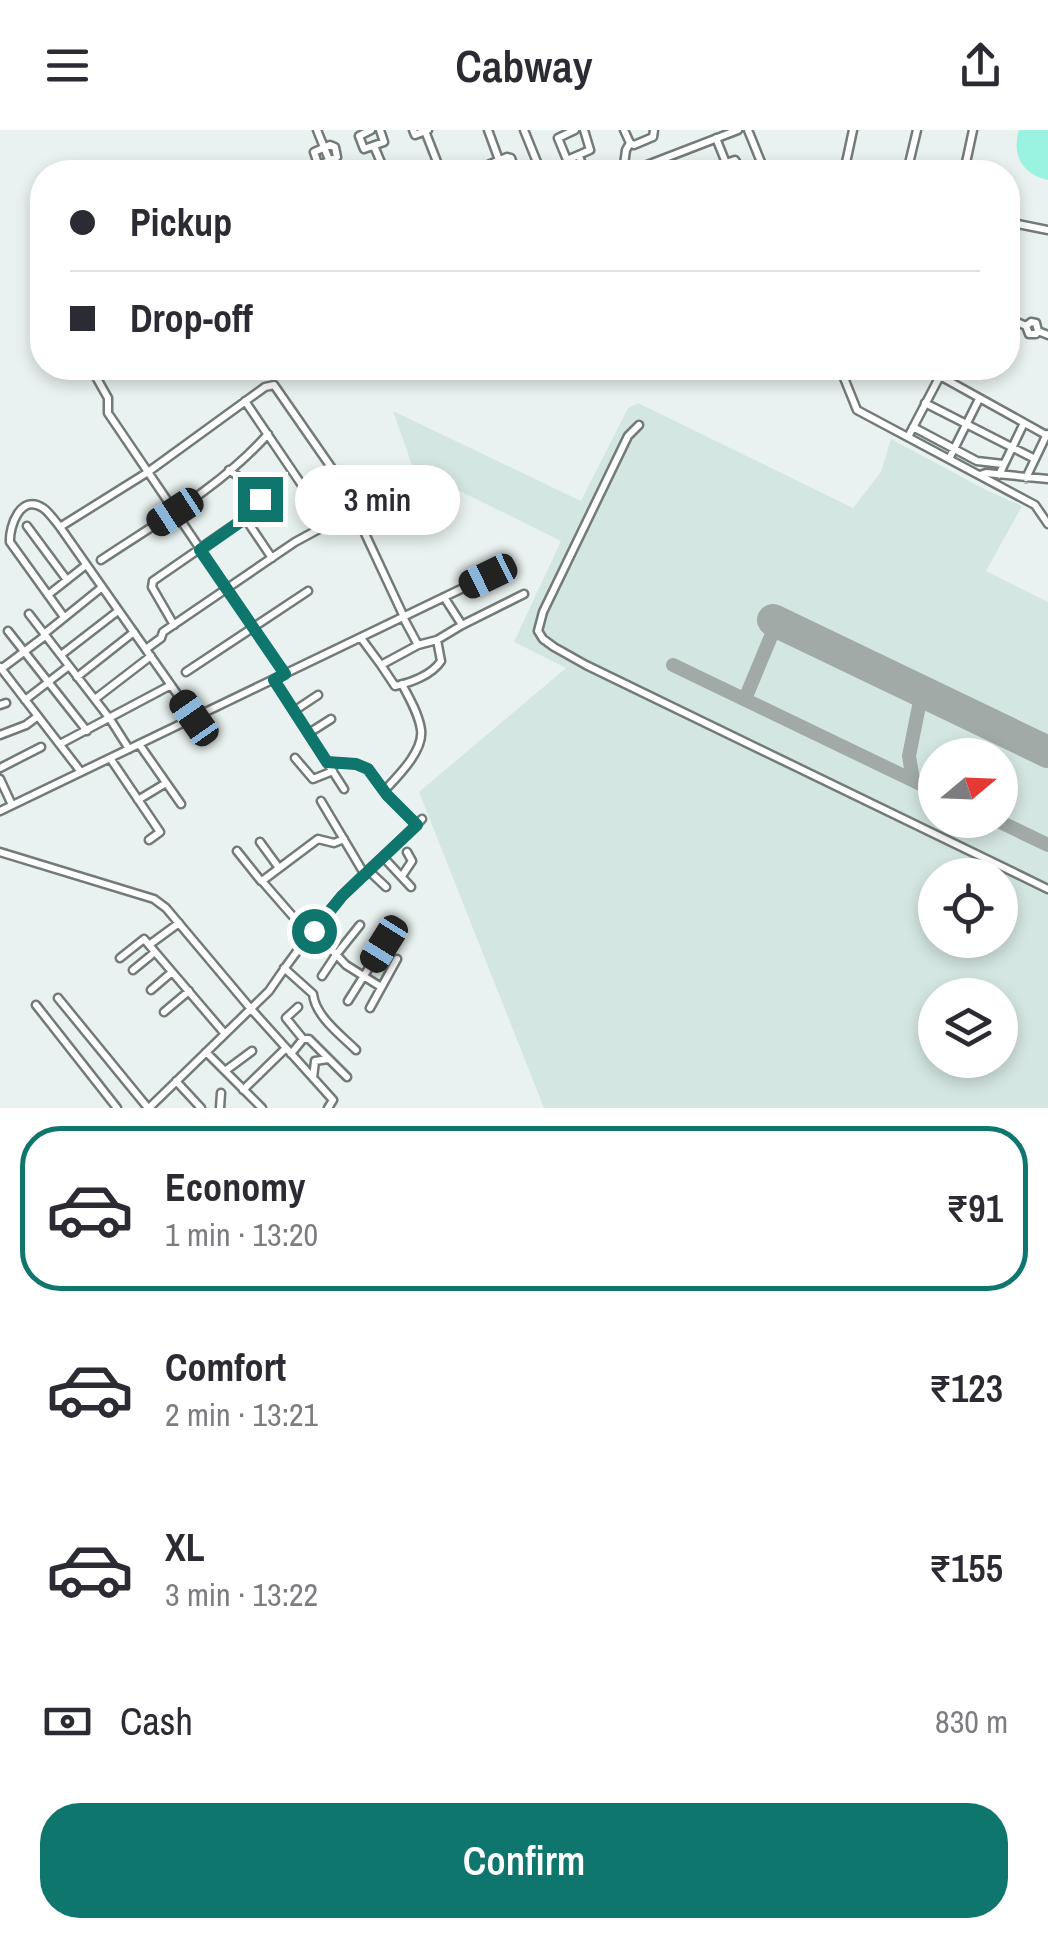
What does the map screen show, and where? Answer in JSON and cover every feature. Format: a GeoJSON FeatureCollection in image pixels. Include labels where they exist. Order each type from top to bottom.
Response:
{"type":"FeatureCollection","features":[{"type":"Feature","properties":{"kind":"street"},"geometry":{"type":"LineString","coordinates":[[317,130],[330,160]]}},
{"type":"Feature","properties":{"kind":"street"},"geometry":{"type":"LineString","coordinates":[[369,130],[359,136],[363,148],[384,142],[380,130]]}},
{"type":"Feature","properties":{"kind":"street"},"geometry":{"type":"LineString","coordinates":[[414,130],[415,135],[426,131],[437,160]]}},
{"type":"Feature","properties":{"kind":"street"},"geometry":{"type":"LineString","coordinates":[[488,130],[499,160],[510,160]]}},
{"type":"Feature","properties":{"kind":"street"},"geometry":{"type":"LineString","coordinates":[[524,130],[536,160]]}},
{"type":"Feature","properties":{"kind":"street"},"geometry":{"type":"LineString","coordinates":[[571,131],[558,140],[567,160],[590,150],[584,130]]}},
{"type":"Feature","properties":{"kind":"street"},"geometry":{"type":"LineString","coordinates":[[624,130],[630,143]]}},
{"type":"Feature","properties":{"kind":"street"},"geometry":{"type":"LineString","coordinates":[[630,143],[653,137],[654,130]]}},
{"type":"Feature","properties":{"kind":"street"},"geometry":{"type":"LineString","coordinates":[[708,130],[724,160]]}},
{"type":"Feature","properties":{"kind":"street"},"geometry":{"type":"LineString","coordinates":[[660,160],[738,130]]}},
{"type":"Feature","properties":{"kind":"street"},"geometry":{"type":"LineString","coordinates":[[748,130],[760,160]]}},
{"type":"Feature","properties":{"kind":"street"},"geometry":{"type":"LineString","coordinates":[[847,160],[853,130]]}},
{"type":"Feature","properties":{"kind":"street"},"geometry":{"type":"LineString","coordinates":[[910,160],[916,130]]}},
{"type":"Feature","properties":{"kind":"street"},"geometry":{"type":"LineString","coordinates":[[967,160],[974,130]]}},
{"type":"Feature","properties":{"kind":"street"},"geometry":{"type":"LineString","coordinates":[[626,160],[630,143]]}},
{"type":"Feature","properties":{"kind":"street"},"geometry":{"type":"LineString","coordinates":[[374,146],[379,160]]}},
{"type":"Feature","properties":{"kind":"street"},"geometry":{"type":"LineString","coordinates":[[316,160],[314,152],[324,148]]}},
{"type":"Feature","properties":{"kind":"street"},"geometry":{"type":"LineString","coordinates":[[579,156],[581,160]]}},
{"type":"Feature","properties":{"kind":"street"},"geometry":{"type":"LineString","coordinates":[[1020,226],[1048,230]]}},
{"type":"Feature","properties":{"kind":"street"},"geometry":{"type":"LineString","coordinates":[[1020,323],[1029,334],[1038,331],[1048,335]]}},
{"type":"Feature","properties":{"kind":"street"},"geometry":{"type":"LineString","coordinates":[[97,380],[108,398],[108,413],[285,674]]}},
{"type":"Feature","properties":{"kind":"street"},"geometry":{"type":"LineString","coordinates":[[845,380],[857,410],[1035,505],[1048,524]]}},
{"type":"Feature","properties":{"kind":"street"},"geometry":{"type":"LineString","coordinates":[[908,437],[938,380]]}},
{"type":"Feature","properties":{"kind":"street"},"geometry":{"type":"LineString","coordinates":[[947,380],[1047,434],[1026,478]]}},
{"type":"Feature","properties":{"kind":"street"},"geometry":{"type":"LineString","coordinates":[[60,527],[274,385],[340,480],[418,645]]}},
{"type":"Feature","properties":{"kind":"street"},"geometry":{"type":"LineString","coordinates":[[949,459],[980,399]]}},
{"type":"Feature","properties":{"kind":"street"},"geometry":{"type":"LineString","coordinates":[[246,401],[314,503]]}},
{"type":"Feature","properties":{"kind":"street"},"geometry":{"type":"LineString","coordinates":[[926,403],[1035,460]]}},
{"type":"Feature","properties":{"kind":"street"},"geometry":{"type":"LineString","coordinates":[[999,475],[1024,423]]}},
{"type":"Feature","properties":{"kind":"street"},"geometry":{"type":"LineString","coordinates":[[639,425],[628,436],[543,612],[538,631],[543,640],[1048,888]]}},
{"type":"Feature","properties":{"kind":"street"},"geometry":{"type":"LineString","coordinates":[[912,427],[977,461],[1004,464]]}},
{"type":"Feature","properties":{"kind":"street"},"geometry":{"type":"LineString","coordinates":[[101,560],[175,512],[230,470],[268,434]]}},
{"type":"Feature","properties":{"kind":"street"},"geometry":{"type":"LineString","coordinates":[[174,625],[151,584],[260,506],[251,486],[230,470]]}},
{"type":"Feature","properties":{"kind":"street"},"geometry":{"type":"LineString","coordinates":[[979,475],[1048,479]]}},
{"type":"Feature","properties":{"kind":"street"},"geometry":{"type":"LineString","coordinates":[[64,618],[12,547],[12,523],[22,508],[30,504],[43,508],[60,527],[194,718]]}},
{"type":"Feature","properties":{"kind":"street"},"geometry":{"type":"LineString","coordinates":[[94,699],[174,625],[295,542],[356,510]]}},
{"type":"Feature","properties":{"kind":"street"},"geometry":{"type":"LineString","coordinates":[[245,518],[272,558]]}},
{"type":"Feature","properties":{"kind":"street"},"geometry":{"type":"LineString","coordinates":[[28,526],[67,580]]}},
{"type":"Feature","properties":{"kind":"street"},"geometry":{"type":"LineString","coordinates":[[48,595],[86,566]]}},
{"type":"Feature","properties":{"kind":"street"},"geometry":{"type":"LineString","coordinates":[[0,810],[488,576]]}},
{"type":"Feature","properties":{"kind":"street"},"geometry":{"type":"LineString","coordinates":[[81,772],[1,668],[102,588]]}},
{"type":"Feature","properties":{"kind":"street"},"geometry":{"type":"LineString","coordinates":[[186,672],[308,590]]}},
{"type":"Feature","properties":{"kind":"street"},"geometry":{"type":"LineString","coordinates":[[381,665],[524,594]]}},
{"type":"Feature","properties":{"kind":"street"},"geometry":{"type":"LineString","coordinates":[[444,598],[462,625]]}},
{"type":"Feature","properties":{"kind":"street"},"geometry":{"type":"LineString","coordinates":[[60,655],[118,610]]}},
{"type":"Feature","properties":{"kind":"street"},"geometry":{"type":"LineString","coordinates":[[29,614],[129,748]]}},
{"type":"Feature","properties":{"kind":"street"},"geometry":{"type":"LineString","coordinates":[[8,631],[87,731]]}},
{"type":"Feature","properties":{"kind":"street"},"geometry":{"type":"LineString","coordinates":[[77,677],[134,632]]}},
{"type":"Feature","properties":{"kind":"street"},"geometry":{"type":"LineString","coordinates":[[360,638],[395,686],[439,666],[437,640]]}},
{"type":"Feature","properties":{"kind":"street"},"geometry":{"type":"LineString","coordinates":[[25,700],[69,666]]}},
{"type":"Feature","properties":{"kind":"street"},"geometry":{"type":"LineString","coordinates":[[274,680],[344,789]]}},
{"type":"Feature","properties":{"kind":"street"},"geometry":{"type":"LineString","coordinates":[[384,791],[408,762],[421,738],[421,726],[402,684]]}},
{"type":"Feature","properties":{"kind":"street"},"geometry":{"type":"LineString","coordinates":[[60,744],[171,685]]}},
{"type":"Feature","properties":{"kind":"street"},"geometry":{"type":"LineString","coordinates":[[294,711],[318,694]]}},
{"type":"Feature","properties":{"kind":"street"},"geometry":{"type":"LineString","coordinates":[[0,736],[38,716]]}},
{"type":"Feature","properties":{"kind":"street"},"geometry":{"type":"LineString","coordinates":[[308,733],[330,719]]}},
{"type":"Feature","properties":{"kind":"street"},"geometry":{"type":"LineString","coordinates":[[139,744],[181,804]]}},
{"type":"Feature","properties":{"kind":"street"},"geometry":{"type":"LineString","coordinates":[[0,768],[40,748]]}},
{"type":"Feature","properties":{"kind":"street"},"geometry":{"type":"LineString","coordinates":[[110,758],[160,832],[149,840]]}},
{"type":"Feature","properties":{"kind":"street"},"geometry":{"type":"LineString","coordinates":[[295,758],[313,779],[333,771]]}},
{"type":"Feature","properties":{"kind":"street"},"geometry":{"type":"LineString","coordinates":[[58,998],[148,1108],[269,991],[342,896],[420,822],[384,791],[368,769],[327,762]]}},
{"type":"Feature","properties":{"kind":"street"},"geometry":{"type":"LineString","coordinates":[[0,779],[12,804]]}},
{"type":"Feature","properties":{"kind":"street"},"geometry":{"type":"LineString","coordinates":[[138,800],[166,783]]}},
{"type":"Feature","properties":{"kind":"street"},"geometry":{"type":"LineString","coordinates":[[321,801],[367,873],[386,886]]}},
{"type":"Feature","properties":{"kind":"street"},"geometry":{"type":"LineString","coordinates":[[262,881],[318,838],[334,843],[344,839]]}},
{"type":"Feature","properties":{"kind":"street"},"geometry":{"type":"LineString","coordinates":[[260,842],[279,868]]}},
{"type":"Feature","properties":{"kind":"street"},"geometry":{"type":"LineString","coordinates":[[237,851],[312,934],[346,965],[381,987]]}},
{"type":"Feature","properties":{"kind":"street"},"geometry":{"type":"LineString","coordinates":[[0,852],[154,899],[166,908],[333,1100],[328,1108]]}},
{"type":"Feature","properties":{"kind":"street"},"geometry":{"type":"LineString","coordinates":[[402,876],[412,861],[407,852]]}},
{"type":"Feature","properties":{"kind":"street"},"geometry":{"type":"LineString","coordinates":[[384,858],[410,887]]}},
{"type":"Feature","properties":{"kind":"street"},"geometry":{"type":"LineString","coordinates":[[149,945],[179,923]]}},
{"type":"Feature","properties":{"kind":"street"},"geometry":{"type":"LineString","coordinates":[[322,976],[360,925]]}},
{"type":"Feature","properties":{"kind":"street"},"geometry":{"type":"LineString","coordinates":[[120,958],[144,939],[224,1034]]}},
{"type":"Feature","properties":{"kind":"street"},"geometry":{"type":"LineString","coordinates":[[348,1001],[384,944]]}},
{"type":"Feature","properties":{"kind":"street"},"geometry":{"type":"LineString","coordinates":[[133,970],[156,952]]}},
{"type":"Feature","properties":{"kind":"street"},"geometry":{"type":"LineString","coordinates":[[370,1008],[397,958]]}},
{"type":"Feature","properties":{"kind":"street"},"geometry":{"type":"LineString","coordinates":[[284,968],[314,994],[314,1003],[326,1020],[356,1050]]}},
{"type":"Feature","properties":{"kind":"street"},"geometry":{"type":"LineString","coordinates":[[151,990],[172,972]]}},
{"type":"Feature","properties":{"kind":"street"},"geometry":{"type":"LineString","coordinates":[[164,1012],[189,991]]}},
{"type":"Feature","properties":{"kind":"street"},"geometry":{"type":"LineString","coordinates":[[36,1004],[117,1108]]}},
{"type":"Feature","properties":{"kind":"street"},"geometry":{"type":"LineString","coordinates":[[298,1006],[286,1018],[303,1040]]}},
{"type":"Feature","properties":{"kind":"street"},"geometry":{"type":"LineString","coordinates":[[243,1090],[303,1040],[310,1039],[347,1078]]}},
{"type":"Feature","properties":{"kind":"street"},"geometry":{"type":"LineString","coordinates":[[225,1071],[252,1051]]}},
{"type":"Feature","properties":{"kind":"street"},"geometry":{"type":"LineString","coordinates":[[206,1052],[262,1108]]}},
{"type":"Feature","properties":{"kind":"street"},"geometry":{"type":"LineString","coordinates":[[313,1078],[315,1061],[329,1059]]}},
{"type":"Feature","properties":{"kind":"street"},"geometry":{"type":"LineString","coordinates":[[176,1081],[202,1108]]}},
{"type":"Feature","properties":{"kind":"street"},"geometry":{"type":"LineString","coordinates":[[220,1108],[221,1093]]}},
{"type":"Feature","properties":{"kind":"shaded area"},"geometry":{"type":"Polygon","coordinates":[[[638,403],[853,508],[881,472],[891,439],[1022,506],[986,571],[1048,602],[1048,1108],[544,1108],[419,792],[566,668],[514,642],[561,541],[413,468],[393,411],[581,501],[628,408],[638,403]]]}},
{"type":"Feature","properties":{"kind":"green space"},"geometry":{"type":"Polygon","coordinates":[[[1019,130],[1048,130],[1048,180],[1032,174],[1021,162],[1017,148],[1019,130]]]}},
{"type":"Feature","properties":{"kind":"taxiway"},"geometry":{"type":"LineString","coordinates":[[745,699],[777,622]]}},
{"type":"Feature","properties":{"kind":"taxiway"},"geometry":{"type":"LineString","coordinates":[[673,665],[918,783]]}},
{"type":"Feature","properties":{"kind":"taxiway"},"geometry":{"type":"LineString","coordinates":[[913,780],[909,756],[922,691]]}},
{"type":"Feature","properties":{"kind":"taxiway"},"geometry":{"type":"LineString","coordinates":[[1018,831],[1048,845]]}},
{"type":"Feature","properties":{"kind":"runway"},"geometry":{"type":"LineString","coordinates":[[773,620],[1048,752]]}},
{"type":"Feature","properties":{"kind":"route"},"geometry":{"type":"LineString","coordinates":[[260,499],[256,511],[200,550],[285,674],[274,680],[327,762],[368,769],[417,825],[342,896],[314,931]]}}]}
